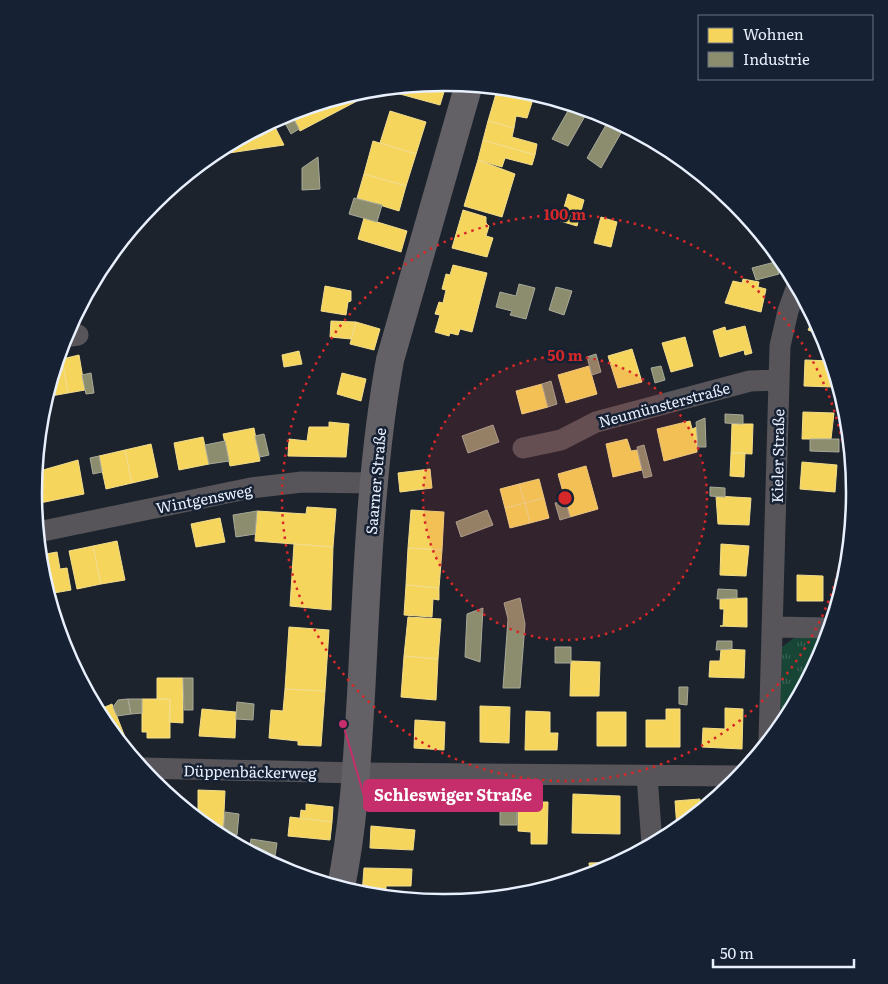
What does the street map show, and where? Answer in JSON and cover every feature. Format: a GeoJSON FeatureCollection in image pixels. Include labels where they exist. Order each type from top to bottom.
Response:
{"type":"FeatureCollection","features":[{"type":"Feature","properties":{"kind":"main road","name":"Saarner Straße"},"geometry":{"type":"LineString","coordinates":[[342,880],[354,809],[357,773],[373,483],[390,360],[466,91]]}},
{"type":"Feature","properties":{"kind":"street","name":"Kieler Straße"},"geometry":{"type":"LineString","coordinates":[[769,727],[780,346],[794,295]]}},
{"type":"Feature","properties":{"kind":"street","name":"Neumünsterstraße"},"geometry":{"type":"LineString","coordinates":[[523,448],[560,440],[596,422],[750,381],[779,380]]}},
{"type":"Feature","properties":{"kind":"street","name":"Wintgensweg"},"geometry":{"type":"LineString","coordinates":[[44,531],[252,488],[302,482],[373,483]]}},
{"type":"Feature","properties":{"kind":"street"},"geometry":{"type":"LineString","coordinates":[[772,627],[822,628]]}},
{"type":"Feature","properties":{"kind":"street","name":"Düppenbäckerweg"},"geometry":{"type":"LineString","coordinates":[[153,768],[357,773],[728,776]]}},
{"type":"Feature","properties":{"kind":"street"},"geometry":{"type":"LineString","coordinates":[[647,776],[651,836]]}},
{"type":"Feature","properties":{"kind":"green space"},"geometry":{"type":"Polygon","coordinates":[[[794,638],[818,638],[804,670],[780,711],[782,647],[794,638]]]}},
{"type":"Feature","properties":{"kind":"building: Wohnen"},"geometry":{"type":"Polygon","coordinates":[[[445,90],[440,105],[398,93],[445,90]]]}},
{"type":"Feature","properties":{"kind":"building: Wohnen"},"geometry":{"type":"Polygon","coordinates":[[[496,94],[533,100],[527,118],[516,116],[514,128],[488,121],[496,94]]]}},
{"type":"Feature","properties":{"kind":"building: Wohnen"},"geometry":{"type":"Polygon","coordinates":[[[357,100],[357,101],[300,131],[294,120],[357,100]]]}},
{"type":"Feature","properties":{"kind":"building: Wohnen"},"geometry":{"type":"Polygon","coordinates":[[[390,111],[426,122],[416,154],[380,143],[390,111]]]}},
{"type":"Feature","properties":{"kind":"building: Wohnen"},"geometry":{"type":"Polygon","coordinates":[[[488,121],[514,128],[512,137],[537,144],[535,155],[483,140],[488,121]]]}},
{"type":"Feature","properties":{"kind":"building: Wohnen"},"geometry":{"type":"Polygon","coordinates":[[[275,128],[284,145],[229,153],[275,128]]]}},
{"type":"Feature","properties":{"kind":"building: Wohnen"},"geometry":{"type":"Polygon","coordinates":[[[483,140],[535,155],[532,165],[505,158],[502,167],[478,160],[483,140]]]}},
{"type":"Feature","properties":{"kind":"building: Wohnen"},"geometry":{"type":"Polygon","coordinates":[[[373,141],[416,154],[406,186],[364,174],[373,141]]]}},
{"type":"Feature","properties":{"kind":"building: Wohnen"},"geometry":{"type":"Polygon","coordinates":[[[478,160],[515,174],[502,217],[464,206],[478,160]]]}},
{"type":"Feature","properties":{"kind":"building: Wohnen"},"geometry":{"type":"Polygon","coordinates":[[[364,174],[406,186],[399,211],[357,198],[364,174]]]}},
{"type":"Feature","properties":{"kind":"building: Wohnen"},"geometry":{"type":"Polygon","coordinates":[[[568,194],[584,200],[577,226],[560,221],[568,194]]]}},
{"type":"Feature","properties":{"kind":"building: Wohnen"},"geometry":{"type":"Polygon","coordinates":[[[463,210],[486,217],[486,223],[489,226],[486,236],[493,238],[487,257],[452,248],[463,210]]]}},
{"type":"Feature","properties":{"kind":"building: Wohnen"},"geometry":{"type":"Polygon","coordinates":[[[601,217],[617,222],[611,247],[594,243],[601,217]]]}},
{"type":"Feature","properties":{"kind":"building: Wohnen"},"geometry":{"type":"Polygon","coordinates":[[[364,218],[407,231],[401,252],[358,239],[364,218]]]}},
{"type":"Feature","properties":{"kind":"building: Wohnen"},"geometry":{"type":"Polygon","coordinates":[[[453,265],[487,273],[472,332],[460,329],[458,335],[450,333],[449,336],[435,332],[440,315],[435,314],[439,302],[443,303],[446,290],[442,289],[446,274],[450,275],[453,265]]]}},
{"type":"Feature","properties":{"kind":"building: Wohnen"},"geometry":{"type":"Polygon","coordinates":[[[743,279],[759,282],[758,287],[766,289],[761,312],[725,303],[733,281],[742,283],[743,279]]]}},
{"type":"Feature","properties":{"kind":"building: Wohnen"},"geometry":{"type":"Polygon","coordinates":[[[325,286],[351,291],[351,301],[348,302],[346,315],[321,311],[325,286]]]}},
{"type":"Feature","properties":{"kind":"building: Wohnen"},"geometry":{"type":"Polygon","coordinates":[[[331,321],[356,322],[351,339],[330,337],[331,321]]]}},
{"type":"Feature","properties":{"kind":"building: Wohnen"},"geometry":{"type":"Polygon","coordinates":[[[356,322],[380,329],[374,350],[350,344],[356,322]]]}},
{"type":"Feature","properties":{"kind":"building: Wohnen"},"geometry":{"type":"Polygon","coordinates":[[[745,326],[752,353],[745,355],[744,350],[720,357],[713,331],[725,327],[726,331],[745,326]]]}},
{"type":"Feature","properties":{"kind":"building: Wohnen"},"geometry":{"type":"Polygon","coordinates":[[[685,337],[693,366],[671,372],[662,343],[685,337]]]}},
{"type":"Feature","properties":{"kind":"building: Wohnen"},"geometry":{"type":"Polygon","coordinates":[[[632,349],[642,382],[618,388],[608,356],[632,349]]]}},
{"type":"Feature","properties":{"kind":"building: Wohnen"},"geometry":{"type":"Polygon","coordinates":[[[299,351],[302,364],[284,367],[282,355],[299,351]]]}},
{"type":"Feature","properties":{"kind":"building: Wohnen"},"geometry":{"type":"Polygon","coordinates":[[[79,355],[85,390],[68,393],[63,366],[66,358],[79,355]]]}},
{"type":"Feature","properties":{"kind":"building: Wohnen"},"geometry":{"type":"Polygon","coordinates":[[[805,360],[823,361],[832,387],[804,386],[805,360]]]}},
{"type":"Feature","properties":{"kind":"building: Wohnen"},"geometry":{"type":"Polygon","coordinates":[[[63,366],[68,393],[54,395],[63,366]]]}},
{"type":"Feature","properties":{"kind":"building: Wohnen"},"geometry":{"type":"Polygon","coordinates":[[[589,366],[597,394],[566,403],[558,375],[589,366]]]}},
{"type":"Feature","properties":{"kind":"building: Wohnen"},"geometry":{"type":"Polygon","coordinates":[[[342,373],[366,379],[361,401],[337,394],[342,373]]]}},
{"type":"Feature","properties":{"kind":"building: Wohnen"},"geometry":{"type":"Polygon","coordinates":[[[542,384],[548,407],[522,414],[516,391],[542,384]]]}},
{"type":"Feature","properties":{"kind":"building: Wohnen"},"geometry":{"type":"Polygon","coordinates":[[[803,412],[834,413],[831,439],[802,439],[803,412]]]}},
{"type":"Feature","properties":{"kind":"building: Wohnen"},"geometry":{"type":"Polygon","coordinates":[[[690,421],[692,429],[697,427],[697,452],[664,461],[657,429],[690,421]]]}},
{"type":"Feature","properties":{"kind":"building: Wohnen"},"geometry":{"type":"Polygon","coordinates":[[[329,422],[349,424],[346,457],[288,456],[289,439],[307,441],[309,427],[329,427],[329,422]]]}},
{"type":"Feature","properties":{"kind":"building: Wohnen"},"geometry":{"type":"Polygon","coordinates":[[[732,424],[753,424],[752,454],[731,453],[732,424]]]}},
{"type":"Feature","properties":{"kind":"building: Wohnen"},"geometry":{"type":"Polygon","coordinates":[[[254,428],[260,461],[230,466],[223,434],[254,428]]]}},
{"type":"Feature","properties":{"kind":"building: Wohnen"},"geometry":{"type":"Polygon","coordinates":[[[203,437],[209,464],[179,470],[174,443],[203,437]]]}},
{"type":"Feature","properties":{"kind":"building: Wohnen"},"geometry":{"type":"Polygon","coordinates":[[[627,439],[631,451],[637,450],[642,470],[613,477],[606,444],[627,439]]]}},
{"type":"Feature","properties":{"kind":"building: Wohnen"},"geometry":{"type":"Polygon","coordinates":[[[151,444],[158,477],[132,483],[125,450],[151,444]]]}},
{"type":"Feature","properties":{"kind":"building: Wohnen"},"geometry":{"type":"Polygon","coordinates":[[[125,450],[132,483],[106,489],[99,456],[125,450]]]}},
{"type":"Feature","properties":{"kind":"building: Wohnen"},"geometry":{"type":"Polygon","coordinates":[[[731,453],[745,453],[744,477],[730,476],[731,453]]]}},
{"type":"Feature","properties":{"kind":"building: Wohnen"},"geometry":{"type":"Polygon","coordinates":[[[78,460],[84,494],[42,502],[43,470],[78,460]]]}},
{"type":"Feature","properties":{"kind":"building: Wohnen"},"geometry":{"type":"Polygon","coordinates":[[[802,462],[837,465],[835,492],[800,489],[802,462]]]}},
{"type":"Feature","properties":{"kind":"building: Wohnen"},"geometry":{"type":"Polygon","coordinates":[[[586,466],[598,509],[570,517],[558,474],[586,466]]]}},
{"type":"Feature","properties":{"kind":"building: Wohnen"},"geometry":{"type":"Polygon","coordinates":[[[430,469],[432,488],[400,492],[398,473],[430,469]]]}},
{"type":"Feature","properties":{"kind":"building: Wohnen"},"geometry":{"type":"Polygon","coordinates":[[[539,479],[544,498],[525,503],[519,484],[539,479]]]}},
{"type":"Feature","properties":{"kind":"building: Wohnen"},"geometry":{"type":"Polygon","coordinates":[[[519,484],[525,503],[505,508],[500,489],[519,484]]]}},
{"type":"Feature","properties":{"kind":"building: Wohnen"},"geometry":{"type":"Polygon","coordinates":[[[716,496],[751,498],[749,525],[718,524],[716,496]]]}},
{"type":"Feature","properties":{"kind":"building: Wohnen"},"geometry":{"type":"Polygon","coordinates":[[[544,498],[549,518],[530,523],[525,503],[544,498]]]}},
{"type":"Feature","properties":{"kind":"building: Wohnen"},"geometry":{"type":"Polygon","coordinates":[[[525,503],[530,523],[510,528],[505,508],[525,503]]]}},
{"type":"Feature","properties":{"kind":"building: Wohnen"},"geometry":{"type":"Polygon","coordinates":[[[307,507],[336,509],[333,547],[255,541],[257,511],[306,514],[307,507]]]}},
{"type":"Feature","properties":{"kind":"building: Wohnen"},"geometry":{"type":"Polygon","coordinates":[[[411,510],[444,512],[442,550],[408,548],[411,510]]]}},
{"type":"Feature","properties":{"kind":"building: Wohnen"},"geometry":{"type":"Polygon","coordinates":[[[220,518],[225,542],[196,547],[191,524],[220,518]]]}},
{"type":"Feature","properties":{"kind":"building: Wohnen"},"geometry":{"type":"Polygon","coordinates":[[[117,541],[125,580],[101,584],[93,546],[117,541]]]}},
{"type":"Feature","properties":{"kind":"building: Wohnen"},"geometry":{"type":"Polygon","coordinates":[[[294,544],[333,547],[331,610],[290,606],[294,544]]]}},
{"type":"Feature","properties":{"kind":"building: Wohnen"},"geometry":{"type":"Polygon","coordinates":[[[721,544],[749,546],[746,576],[720,575],[721,544]]]}},
{"type":"Feature","properties":{"kind":"building: Wohnen"},"geometry":{"type":"Polygon","coordinates":[[[93,546],[101,584],[77,589],[69,551],[93,546]]]}},
{"type":"Feature","properties":{"kind":"building: Wohnen"},"geometry":{"type":"Polygon","coordinates":[[[408,548],[442,550],[439,588],[406,585],[408,548]]]}},
{"type":"Feature","properties":{"kind":"building: Wohnen"},"geometry":{"type":"Polygon","coordinates":[[[57,552],[60,569],[67,568],[71,590],[55,593],[47,554],[57,552]]]}},
{"type":"Feature","properties":{"kind":"building: Wohnen"},"geometry":{"type":"Polygon","coordinates":[[[797,575],[823,576],[823,601],[797,601],[797,575]]]}},
{"type":"Feature","properties":{"kind":"building: Wohnen"},"geometry":{"type":"Polygon","coordinates":[[[406,585],[439,588],[439,600],[433,599],[432,617],[404,615],[406,585]]]}},
{"type":"Feature","properties":{"kind":"building: Wohnen"},"geometry":{"type":"Polygon","coordinates":[[[747,598],[747,627],[720,626],[723,626],[724,609],[720,609],[720,599],[747,598]]]}},
{"type":"Feature","properties":{"kind":"building: Wohnen"},"geometry":{"type":"Polygon","coordinates":[[[408,617],[441,619],[438,659],[404,656],[408,617]]]}},
{"type":"Feature","properties":{"kind":"building: Wohnen"},"geometry":{"type":"Polygon","coordinates":[[[289,627],[329,630],[325,691],[285,689],[289,627]]]}},
{"type":"Feature","properties":{"kind":"building: Wohnen"},"geometry":{"type":"Polygon","coordinates":[[[721,649],[745,650],[744,678],[709,677],[710,661],[720,661],[721,649]]]}},
{"type":"Feature","properties":{"kind":"building: Wohnen"},"geometry":{"type":"Polygon","coordinates":[[[404,656],[438,659],[436,700],[401,697],[404,656]]]}},
{"type":"Feature","properties":{"kind":"building: Wohnen"},"geometry":{"type":"Polygon","coordinates":[[[571,661],[600,662],[599,696],[570,696],[571,661]]]}},
{"type":"Feature","properties":{"kind":"building: Wohnen"},"geometry":{"type":"Polygon","coordinates":[[[157,678],[183,678],[183,723],[169,722],[170,699],[157,699],[157,678]]]}},
{"type":"Feature","properties":{"kind":"building: Wohnen"},"geometry":{"type":"Polygon","coordinates":[[[285,689],[325,691],[321,746],[298,745],[298,741],[269,738],[271,710],[283,711],[285,689]]]}},
{"type":"Feature","properties":{"kind":"building: Wohnen"},"geometry":{"type":"Polygon","coordinates":[[[142,699],[170,699],[170,738],[147,738],[147,732],[142,732],[142,699]]]}},
{"type":"Feature","properties":{"kind":"building: Wohnen"},"geometry":{"type":"Polygon","coordinates":[[[112,704],[124,735],[110,715],[105,707],[112,704]]]}},
{"type":"Feature","properties":{"kind":"building: Wohnen"},"geometry":{"type":"Polygon","coordinates":[[[480,706],[510,707],[509,743],[480,742],[480,706]]]}},
{"type":"Feature","properties":{"kind":"building: Wohnen"},"geometry":{"type":"Polygon","coordinates":[[[725,708],[743,709],[742,749],[702,747],[703,728],[725,729],[725,708]]]}},
{"type":"Feature","properties":{"kind":"building: Wohnen"},"geometry":{"type":"Polygon","coordinates":[[[202,709],[236,712],[235,738],[199,736],[202,709]]]}},
{"type":"Feature","properties":{"kind":"building: Wohnen"},"geometry":{"type":"Polygon","coordinates":[[[666,709],[680,709],[680,747],[646,747],[646,720],[666,720],[666,709]]]}},
{"type":"Feature","properties":{"kind":"building: Wohnen"},"geometry":{"type":"Polygon","coordinates":[[[526,711],[550,712],[550,733],[558,733],[557,750],[525,750],[526,711]]]}},
{"type":"Feature","properties":{"kind":"building: Wohnen"},"geometry":{"type":"Polygon","coordinates":[[[597,712],[626,712],[626,746],[597,746],[597,712]]]}},
{"type":"Feature","properties":{"kind":"building: Wohnen"},"geometry":{"type":"Polygon","coordinates":[[[415,720],[445,722],[444,750],[414,748],[415,720]]]}},
{"type":"Feature","properties":{"kind":"building: Wohnen"},"geometry":{"type":"Polygon","coordinates":[[[198,790],[225,791],[223,827],[198,809],[198,790]]]}},
{"type":"Feature","properties":{"kind":"building: Wohnen"},"geometry":{"type":"Polygon","coordinates":[[[573,794],[620,796],[620,834],[572,833],[573,794]]]}},
{"type":"Feature","properties":{"kind":"building: Wohnen"},"geometry":{"type":"Polygon","coordinates":[[[700,799],[700,801],[676,819],[675,801],[700,799]]]}},
{"type":"Feature","properties":{"kind":"building: Wohnen"},"geometry":{"type":"Polygon","coordinates":[[[518,802],[548,802],[547,844],[531,844],[531,832],[518,831],[518,802]]]}},
{"type":"Feature","properties":{"kind":"building: Wohnen"},"geometry":{"type":"Polygon","coordinates":[[[306,804],[333,807],[332,822],[300,818],[301,810],[306,811],[306,804]]]}},
{"type":"Feature","properties":{"kind":"building: Wohnen"},"geometry":{"type":"Polygon","coordinates":[[[290,817],[332,822],[330,840],[288,836],[290,817]]]}},
{"type":"Feature","properties":{"kind":"building: Wohnen"},"geometry":{"type":"Polygon","coordinates":[[[371,826],[415,830],[413,850],[370,848],[371,826]]]}},
{"type":"Feature","properties":{"kind":"building: Wohnen"},"geometry":{"type":"Polygon","coordinates":[[[364,868],[412,869],[411,886],[386,886],[386,889],[363,885],[364,868]]]}},
{"type":"Feature","properties":{"kind":"building: Industrie"},"geometry":{"type":"Polygon","coordinates":[[[568,110],[585,116],[568,146],[552,139],[568,110]]]}},
{"type":"Feature","properties":{"kind":"building: Industrie"},"geometry":{"type":"Polygon","coordinates":[[[294,120],[299,129],[291,134],[285,123],[294,120]]]}},
{"type":"Feature","properties":{"kind":"building: Industrie"},"geometry":{"type":"Polygon","coordinates":[[[606,125],[622,132],[601,168],[587,158],[606,125]]]}},
{"type":"Feature","properties":{"kind":"building: Industrie"},"geometry":{"type":"Polygon","coordinates":[[[318,157],[320,189],[302,190],[302,168],[318,157]]]}},
{"type":"Feature","properties":{"kind":"building: Industrie"},"geometry":{"type":"Polygon","coordinates":[[[354,198],[382,205],[377,222],[349,214],[354,198]]]}},
{"type":"Feature","properties":{"kind":"building: Industrie"},"geometry":{"type":"Polygon","coordinates":[[[773,262],[779,274],[756,280],[752,268],[773,262]]]}},
{"type":"Feature","properties":{"kind":"building: Industrie"},"geometry":{"type":"Polygon","coordinates":[[[519,284],[535,288],[526,319],[510,315],[512,311],[496,307],[500,292],[516,296],[519,284]]]}},
{"type":"Feature","properties":{"kind":"building: Industrie"},"geometry":{"type":"Polygon","coordinates":[[[556,287],[572,291],[564,315],[549,310],[556,287]]]}},
{"type":"Feature","properties":{"kind":"building: Industrie"},"geometry":{"type":"Polygon","coordinates":[[[596,354],[601,372],[592,375],[587,357],[596,354]]]}},
{"type":"Feature","properties":{"kind":"building: Industrie"},"geometry":{"type":"Polygon","coordinates":[[[661,366],[665,380],[655,383],[651,368],[661,366]]]}},
{"type":"Feature","properties":{"kind":"building: Industrie"},"geometry":{"type":"Polygon","coordinates":[[[91,373],[94,393],[86,394],[82,375],[91,373]]]}},
{"type":"Feature","properties":{"kind":"building: Industrie"},"geometry":{"type":"Polygon","coordinates":[[[551,381],[557,404],[548,407],[542,384],[551,381]]]}},
{"type":"Feature","properties":{"kind":"building: Industrie"},"geometry":{"type":"Polygon","coordinates":[[[725,414],[743,415],[743,424],[725,423],[725,414]]]}},
{"type":"Feature","properties":{"kind":"building: Industrie"},"geometry":{"type":"Polygon","coordinates":[[[705,418],[706,447],[698,447],[696,422],[705,418]]]}},
{"type":"Feature","properties":{"kind":"building: Industrie"},"geometry":{"type":"Polygon","coordinates":[[[493,425],[499,442],[468,453],[462,436],[493,425]]]}},
{"type":"Feature","properties":{"kind":"building: Industrie"},"geometry":{"type":"Polygon","coordinates":[[[264,434],[269,455],[260,457],[255,436],[264,434]]]}},
{"type":"Feature","properties":{"kind":"building: Industrie"},"geometry":{"type":"Polygon","coordinates":[[[810,439],[839,439],[839,452],[810,451],[810,439]]]}},
{"type":"Feature","properties":{"kind":"building: Industrie"},"geometry":{"type":"Polygon","coordinates":[[[225,441],[229,461],[209,464],[205,445],[225,441]]]}},
{"type":"Feature","properties":{"kind":"building: Industrie"},"geometry":{"type":"Polygon","coordinates":[[[644,445],[652,476],[644,478],[637,447],[644,445]]]}},
{"type":"Feature","properties":{"kind":"building: Industrie"},"geometry":{"type":"Polygon","coordinates":[[[99,456],[102,472],[93,474],[90,458],[99,456]]]}},
{"type":"Feature","properties":{"kind":"building: Industrie"},"geometry":{"type":"Polygon","coordinates":[[[710,487],[725,488],[725,497],[710,496],[710,487]]]}},
{"type":"Feature","properties":{"kind":"building: Industrie"},"geometry":{"type":"Polygon","coordinates":[[[565,500],[570,517],[560,520],[555,503],[565,500]]]}},
{"type":"Feature","properties":{"kind":"building: Industrie"},"geometry":{"type":"Polygon","coordinates":[[[487,510],[493,525],[461,537],[456,522],[487,510]]]}},
{"type":"Feature","properties":{"kind":"building: Industrie"},"geometry":{"type":"Polygon","coordinates":[[[257,511],[255,534],[236,537],[233,515],[257,511]]]}},
{"type":"Feature","properties":{"kind":"building: Industrie"},"geometry":{"type":"Polygon","coordinates":[[[718,589],[737,590],[737,598],[717,599],[718,589]]]}},
{"type":"Feature","properties":{"kind":"building: Industrie"},"geometry":{"type":"Polygon","coordinates":[[[520,598],[525,624],[520,688],[503,688],[508,619],[504,603],[520,598]]]}},
{"type":"Feature","properties":{"kind":"building: Industrie"},"geometry":{"type":"Polygon","coordinates":[[[483,608],[480,662],[465,657],[467,614],[483,608]]]}},
{"type":"Feature","properties":{"kind":"building: Industrie"},"geometry":{"type":"Polygon","coordinates":[[[717,641],[732,641],[732,649],[716,650],[717,641]]]}},
{"type":"Feature","properties":{"kind":"building: Industrie"},"geometry":{"type":"Polygon","coordinates":[[[555,647],[571,647],[571,663],[555,663],[555,647]]]}},
{"type":"Feature","properties":{"kind":"building: Industrie"},"geometry":{"type":"Polygon","coordinates":[[[183,678],[193,678],[193,710],[184,710],[183,678]]]}},
{"type":"Feature","properties":{"kind":"building: Industrie"},"geometry":{"type":"Polygon","coordinates":[[[679,687],[688,687],[687,705],[679,704],[679,687]]]}},
{"type":"Feature","properties":{"kind":"building: Industrie"},"geometry":{"type":"Polygon","coordinates":[[[128,699],[142,699],[142,713],[131,714],[128,699]]]}},
{"type":"Feature","properties":{"kind":"building: Industrie"},"geometry":{"type":"Polygon","coordinates":[[[128,699],[131,714],[117,716],[113,707],[118,700],[128,699]]]}},
{"type":"Feature","properties":{"kind":"building: Industrie"},"geometry":{"type":"Polygon","coordinates":[[[237,702],[254,704],[253,720],[236,719],[237,702]]]}},
{"type":"Feature","properties":{"kind":"building: Industrie"},"geometry":{"type":"Polygon","coordinates":[[[500,806],[517,806],[517,825],[500,825],[500,806]]]}},
{"type":"Feature","properties":{"kind":"building: Industrie"},"geometry":{"type":"Polygon","coordinates":[[[225,812],[239,814],[237,835],[224,828],[225,812]]]}},
{"type":"Feature","properties":{"kind":"building: Industrie"},"geometry":{"type":"Polygon","coordinates":[[[251,839],[277,843],[275,856],[266,852],[250,844],[251,839]]]}},
{"type":"Feature","properties":{"kind":"place","name":"Schleswiger Straße"},"geometry":{"type":"Point","coordinates":[343,724]}}]}
